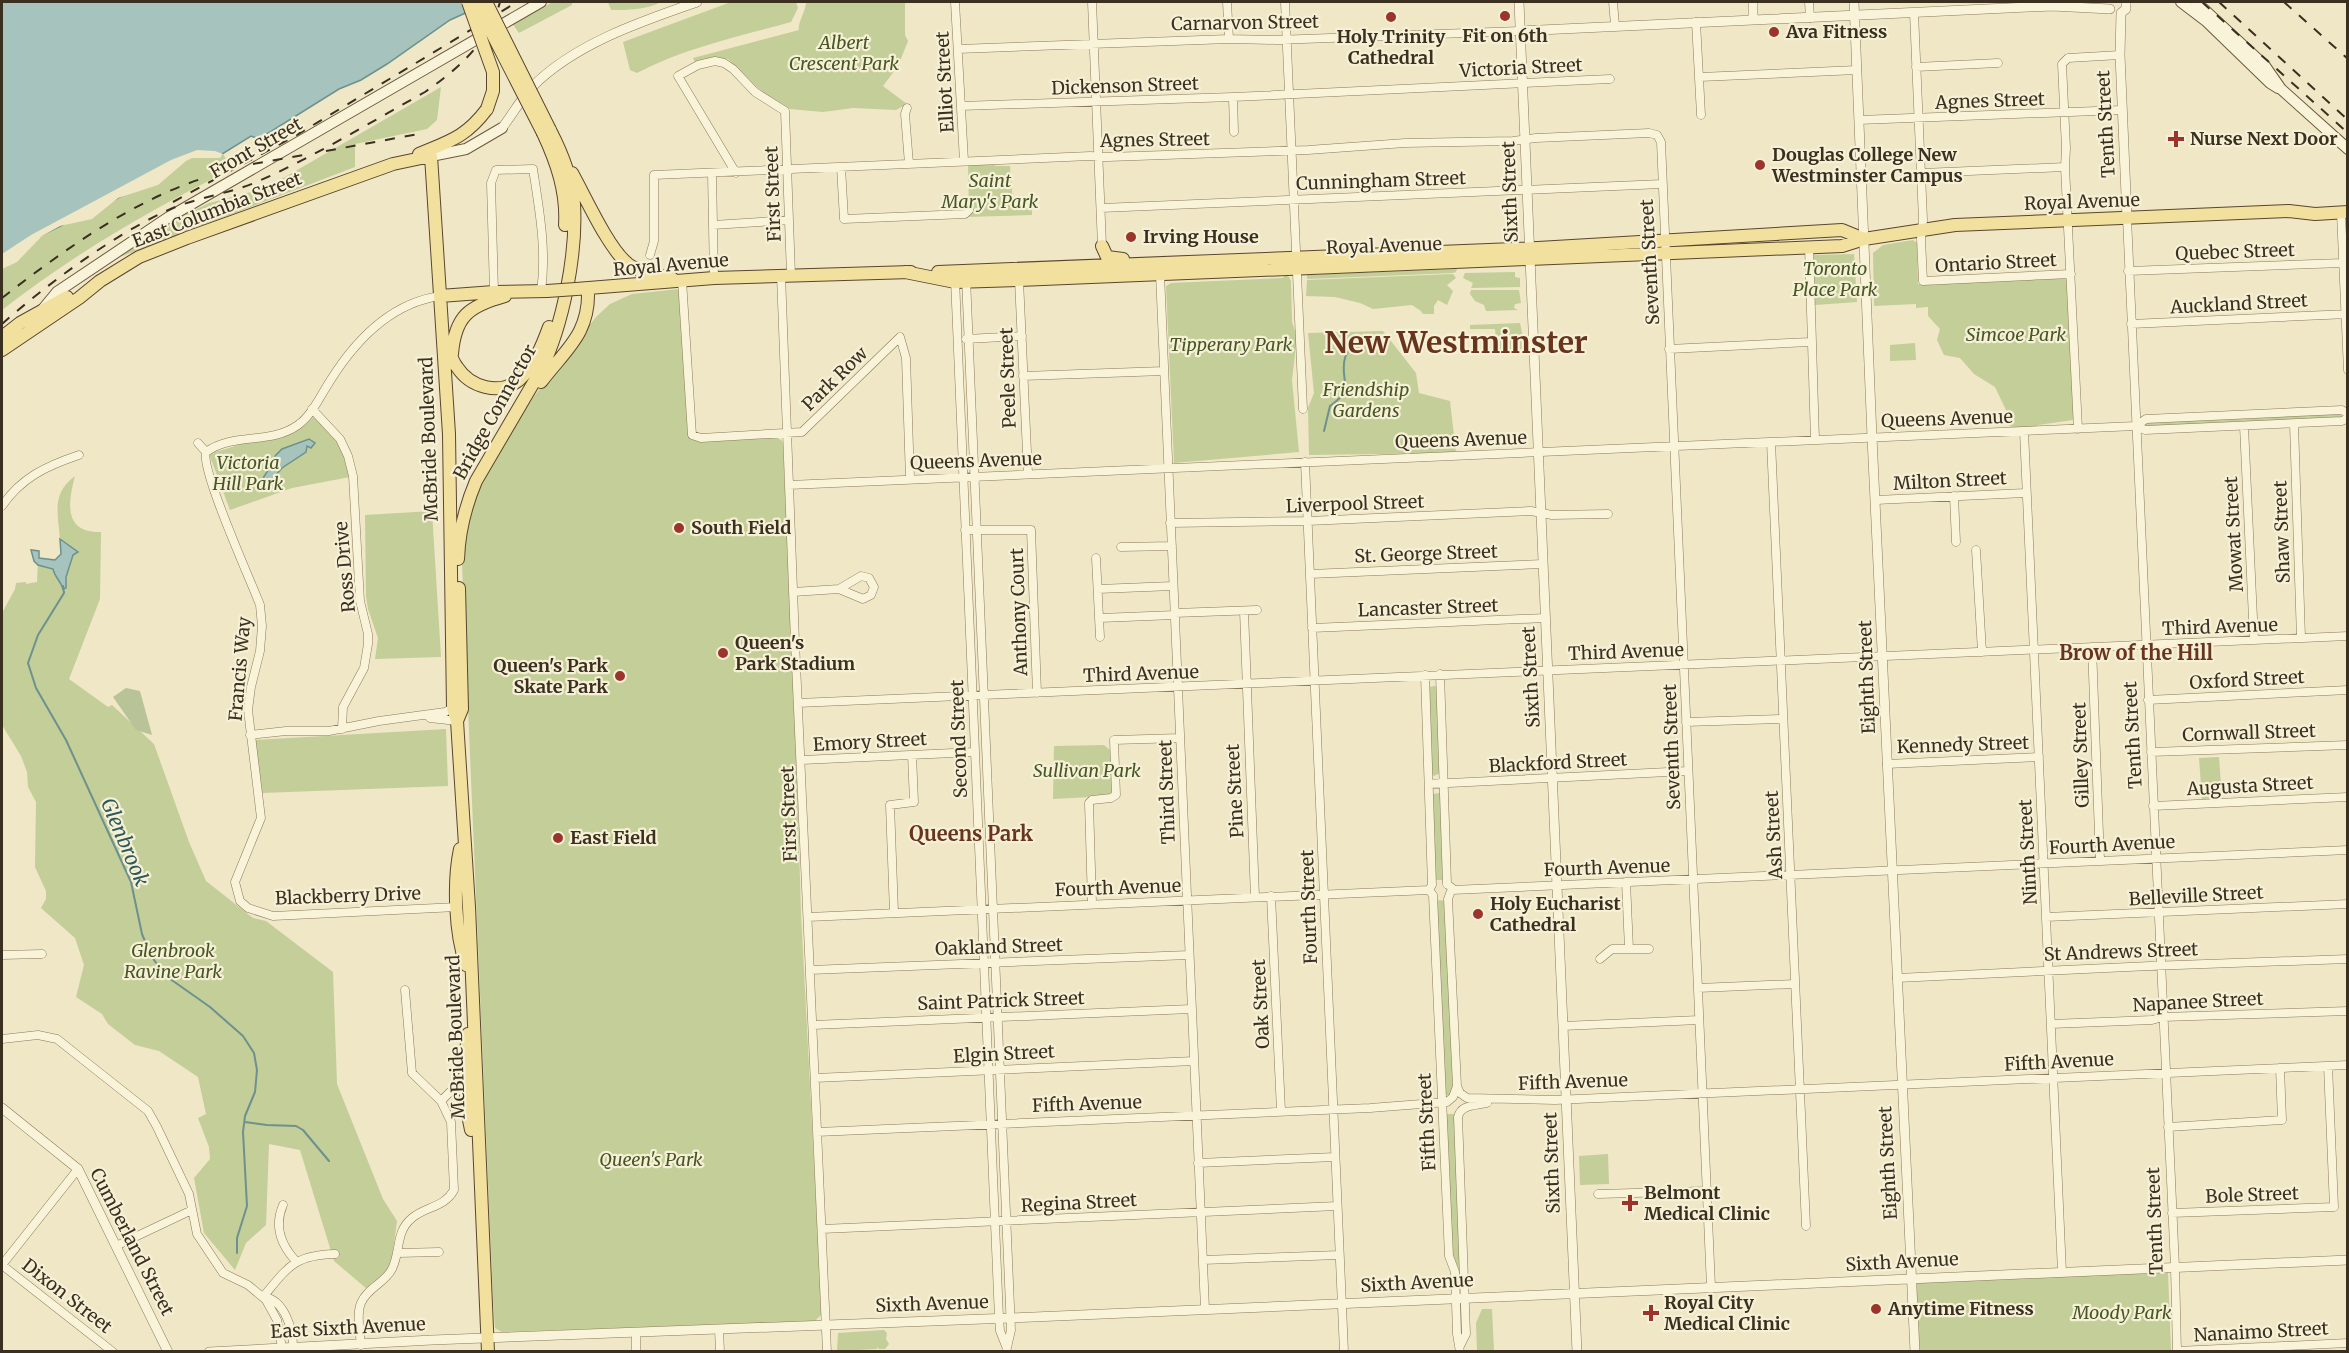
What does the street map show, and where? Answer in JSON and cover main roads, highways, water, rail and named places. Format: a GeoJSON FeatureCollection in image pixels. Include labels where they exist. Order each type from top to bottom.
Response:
{"type":"FeatureCollection","features":[{"type":"Feature","properties":{"kind":"main road"},"geometry":{"type":"LineString","coordinates":[[393,164],[456,138],[474,127],[487,109],[493,91],[493,72],[468,2]]}},
{"type":"Feature","properties":{"kind":"main road"},"geometry":{"type":"LineString","coordinates":[[476,2],[546,131]]}},
{"type":"Feature","properties":{"kind":"main road"},"geometry":{"type":"LineString","coordinates":[[486,2],[546,131]]}},
{"type":"Feature","properties":{"kind":"main road","name":"Front Street"},"geometry":{"type":"LineString","coordinates":[[2,343],[30,323],[57,292],[169,217],[541,2]]}},
{"type":"Feature","properties":{"kind":"main road"},"geometry":{"type":"LineString","coordinates":[[2181,2],[2206,21],[2270,83],[2281,89],[2348,149]]}},
{"type":"Feature","properties":{"kind":"main road"},"geometry":{"type":"LineString","coordinates":[[2196,2],[2265,66],[2281,89]]}},
{"type":"Feature","properties":{"kind":"main road"},"geometry":{"type":"LineString","coordinates":[[431,156],[466,149],[502,128]]}},
{"type":"Feature","properties":{"kind":"main road","name":"Bridge Connector"},"geometry":{"type":"LineString","coordinates":[[455,542],[476,481],[515,417],[549,354],[559,321],[568,276],[574,203],[564,158],[546,131]]}},
{"type":"Feature","properties":{"kind":"main road","name":"Bridge Connector"},"geometry":{"type":"LineString","coordinates":[[455,542],[455,517],[464,491],[535,370],[545,349],[552,319],[561,275],[566,213],[562,185],[546,131]]}},
{"type":"Feature","properties":{"kind":"main road","name":"East Columbia Street"},"geometry":{"type":"LineString","coordinates":[[2,350],[79,298],[100,281],[139,257],[393,164],[431,156]]}},
{"type":"Feature","properties":{"kind":"main road","name":"McBride Boulevard"},"geometry":{"type":"LineString","coordinates":[[431,156],[458,567],[462,709],[457,721]]}},
{"type":"Feature","properties":{"kind":"main road"},"geometry":{"type":"LineString","coordinates":[[564,158],[608,236],[628,265],[647,273],[682,280]]}},
{"type":"Feature","properties":{"kind":"main road","name":"Royal Avenue"},"geometry":{"type":"LineString","coordinates":[[961,277],[1664,247],[1842,246],[1864,239],[1955,225],[2303,211],[2315,213],[2345,210]]}},
{"type":"Feature","properties":{"kind":"main road","name":"Royal Avenue"},"geometry":{"type":"LineString","coordinates":[[1664,247],[1842,231],[1864,239]]}},
{"type":"Feature","properties":{"kind":"main road"},"geometry":{"type":"LineString","coordinates":[[1102,246],[1108,258],[1148,260],[1160,269]]}},
{"type":"Feature","properties":{"kind":"main road","name":"Royal Avenue"},"geometry":{"type":"LineString","coordinates":[[440,297],[494,292],[628,287],[714,274],[905,272],[1019,280],[1160,269]]}},
{"type":"Feature","properties":{"kind":"main road"},"geometry":{"type":"LineString","coordinates":[[20,323],[100,281]]}},
{"type":"Feature","properties":{"kind":"main road"},"geometry":{"type":"LineString","coordinates":[[515,417],[582,331],[589,302],[582,289]]}},
{"type":"Feature","properties":{"kind":"main road"},"geometry":{"type":"LineString","coordinates":[[2,337],[57,292]]}},
{"type":"Feature","properties":{"kind":"main road"},"geometry":{"type":"LineString","coordinates":[[452,357],[456,330],[466,314],[488,301],[518,292]]}},
{"type":"Feature","properties":{"kind":"main road"},"geometry":{"type":"LineString","coordinates":[[441,327],[452,357],[461,373],[474,383],[492,388],[509,386],[520,379],[542,346],[552,319]]}},
{"type":"Feature","properties":{"kind":"main road","name":"McBride Boulevard"},"geometry":{"type":"LineString","coordinates":[[455,542],[453,708],[457,721],[472,983],[488,1352]]}},
{"type":"Feature","properties":{"kind":"main road"},"geometry":{"type":"LineString","coordinates":[[463,836],[456,867],[457,907],[463,954],[472,983]]}},
{"type":"Feature","properties":{"kind":"main road"},"geometry":{"type":"LineString","coordinates":[[473,1002],[466,1051],[466,1089],[470,1125],[480,1163]]}},
{"type":"Feature","properties":{"kind":"water"},"geometry":{"type":"Polygon","coordinates":[[[2,2],[490,2],[450,20],[387,64],[361,80],[339,89],[259,139],[251,136],[219,156],[192,155],[132,191],[42,235],[2,268],[2,2]]]}},
{"type":"Feature","properties":{"kind":"water"},"geometry":{"type":"Polygon","coordinates":[[[309,439],[315,443],[311,448],[307,446],[306,452],[282,468],[270,482],[264,482],[263,478],[275,460],[275,456],[282,449],[309,439]]]}},
{"type":"Feature","properties":{"kind":"water"},"geometry":{"type":"Polygon","coordinates":[[[60,539],[78,552],[73,555],[66,577],[66,588],[63,589],[53,569],[38,565],[34,561],[31,550],[39,551],[39,558],[55,560],[61,554],[60,539]]]}},
{"type":"Feature","properties":{"kind":"waterway"},"geometry":{"type":"LineString","coordinates":[[1324,431],[1330,406],[1338,400],[1345,389],[1346,355],[1364,338]]}},
{"type":"Feature","properties":{"kind":"waterway","name":"Glenbrook"},"geometry":{"type":"LineString","coordinates":[[63,586],[64,593],[38,635],[28,663],[36,688],[66,740],[131,882],[142,934],[151,956],[166,976],[210,1007],[243,1036],[254,1053],[257,1070],[255,1092],[245,1116],[243,1132],[247,1206],[237,1238],[237,1253]]}},
{"type":"Feature","properties":{"kind":"waterway"},"geometry":{"type":"LineString","coordinates":[[245,1122],[296,1126],[303,1130],[329,1161]]}},
{"type":"Feature","properties":{"kind":"railway"},"geometry":{"type":"LineString","coordinates":[[2,324],[80,262],[145,221],[177,206],[261,180],[323,149],[425,92],[471,53],[488,30],[500,2]]}},
{"type":"Feature","properties":{"kind":"railway"},"geometry":{"type":"LineString","coordinates":[[173,202],[295,136],[517,2]]}},
{"type":"Feature","properties":{"kind":"railway"},"geometry":{"type":"LineString","coordinates":[[2202,2],[2348,133]]}},
{"type":"Feature","properties":{"kind":"railway"},"geometry":{"type":"LineString","coordinates":[[2219,2],[2348,120]]}},
{"type":"Feature","properties":{"kind":"railway"},"geometry":{"type":"LineString","coordinates":[[2284,2],[2348,59]]}},
{"type":"Feature","properties":{"kind":"railway"},"geometry":{"type":"LineString","coordinates":[[326,151],[424,133]]}},
{"type":"Feature","properties":{"kind":"railway"},"geometry":{"type":"LineString","coordinates":[[253,164],[303,155]]}},
{"type":"Feature","properties":{"kind":"railway"},"geometry":{"type":"LineString","coordinates":[[2,298],[72,247],[122,215],[174,189],[201,179]]}},
{"type":"Feature","properties":{"kind":"place","name":"Fit on 6th"},"geometry":{"type":"Point","coordinates":[1505,16]}},
{"type":"Feature","properties":{"kind":"place","name":"Holy Trinity Cathedral"},"geometry":{"type":"Point","coordinates":[1391,17]}},
{"type":"Feature","properties":{"kind":"place","name":"Ava Fitness"},"geometry":{"type":"Point","coordinates":[1774,32]}},
{"type":"Feature","properties":{"kind":"place","name":"Nurse Next Door"},"geometry":{"type":"Point","coordinates":[2176,139]}},
{"type":"Feature","properties":{"kind":"place","name":"Douglas College New Westminster Campus"},"geometry":{"type":"Point","coordinates":[1760,165]}},
{"type":"Feature","properties":{"kind":"place","name":"Irving House"},"geometry":{"type":"Point","coordinates":[1131,237]}},
{"type":"Feature","properties":{"kind":"place","name":"South Field"},"geometry":{"type":"Point","coordinates":[679,528]}},
{"type":"Feature","properties":{"kind":"place","name":"Queen's Park Stadium"},"geometry":{"type":"Point","coordinates":[723,653]}},
{"type":"Feature","properties":{"kind":"place","name":"Queen's Park Skate Park"},"geometry":{"type":"Point","coordinates":[620,676]}},
{"type":"Feature","properties":{"kind":"place","name":"East Field"},"geometry":{"type":"Point","coordinates":[558,838]}},
{"type":"Feature","properties":{"kind":"place","name":"Holy Eucharist Cathedral"},"geometry":{"type":"Point","coordinates":[1478,914]}},
{"type":"Feature","properties":{"kind":"place","name":"Belmont Medical Clinic"},"geometry":{"type":"Point","coordinates":[1630,1203]}},
{"type":"Feature","properties":{"kind":"place","name":"Anytime Fitness"},"geometry":{"type":"Point","coordinates":[1876,1309]}},
{"type":"Feature","properties":{"kind":"place","name":"Royal City Medical Clinic"},"geometry":{"type":"Point","coordinates":[1651,1313]}},
{"type":"Feature","properties":{"kind":"district","name":"New Westminster"},"geometry":{"type":"Point","coordinates":[1456,343]}},
{"type":"Feature","properties":{"kind":"district","name":"Brow of the Hill"},"geometry":{"type":"Point","coordinates":[2136,653]}},
{"type":"Feature","properties":{"kind":"district","name":"Queens Park"},"geometry":{"type":"Point","coordinates":[971,834]}},
{"type":"Feature","properties":{"kind":"park label","name":"Albert Crescent Park"},"geometry":{"type":"Point","coordinates":[844,53]}},
{"type":"Feature","properties":{"kind":"park label","name":"Saint Mary's Park"},"geometry":{"type":"Point","coordinates":[990,192]}},
{"type":"Feature","properties":{"kind":"park label","name":"Toronto Place Park"},"geometry":{"type":"Point","coordinates":[1835,279]}},
{"type":"Feature","properties":{"kind":"park label","name":"Simcoe Park"},"geometry":{"type":"Point","coordinates":[2016,335]}},
{"type":"Feature","properties":{"kind":"park label","name":"Tipperary Park"},"geometry":{"type":"Point","coordinates":[1231,345]}},
{"type":"Feature","properties":{"kind":"park label","name":"Friendship Gardens"},"geometry":{"type":"Point","coordinates":[1366,400]}},
{"type":"Feature","properties":{"kind":"park label","name":"Victoria Hill Park"},"geometry":{"type":"Point","coordinates":[248,473]}},
{"type":"Feature","properties":{"kind":"park label","name":"Sullivan Park"},"geometry":{"type":"Point","coordinates":[1087,771]}},
{"type":"Feature","properties":{"kind":"park label","name":"Glenbrook Ravine Park"},"geometry":{"type":"Point","coordinates":[173,961]}},
{"type":"Feature","properties":{"kind":"park label","name":"Queen's Park"},"geometry":{"type":"Point","coordinates":[651,1160]}},
{"type":"Feature","properties":{"kind":"park label","name":"Moody Park"},"geometry":{"type":"Point","coordinates":[2122,1313]}}]}
